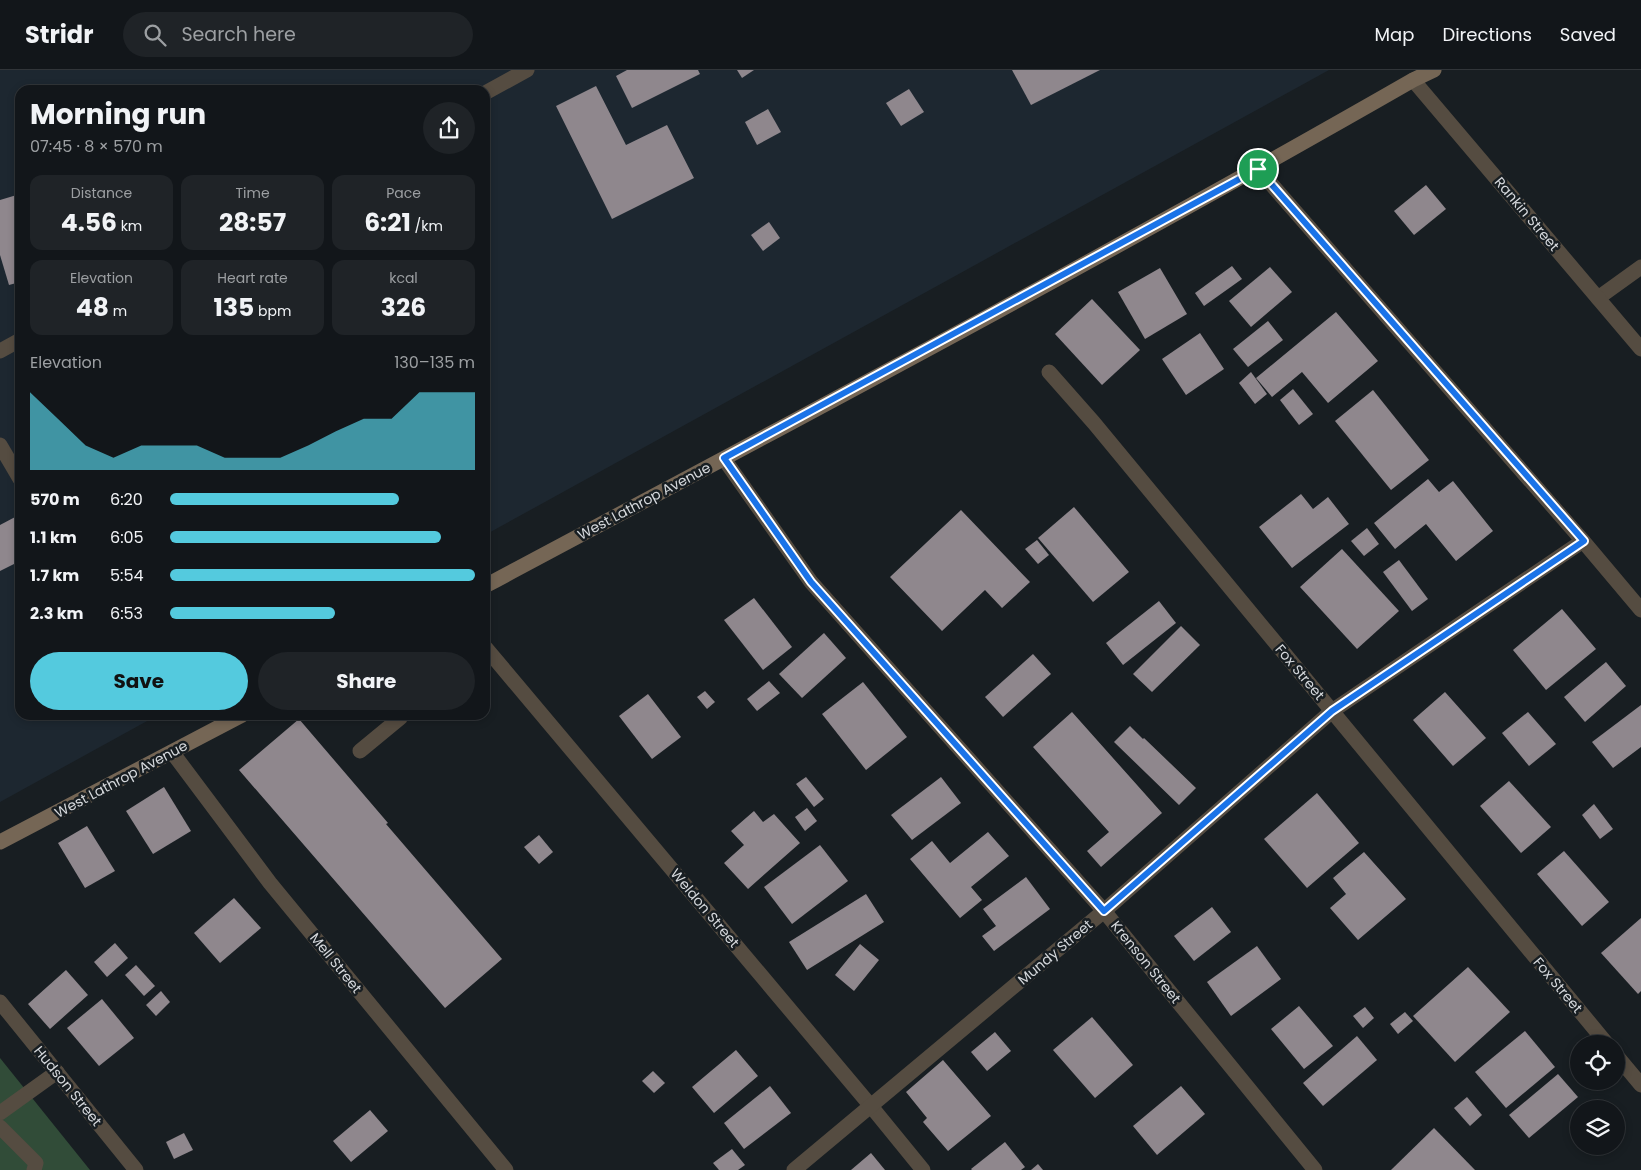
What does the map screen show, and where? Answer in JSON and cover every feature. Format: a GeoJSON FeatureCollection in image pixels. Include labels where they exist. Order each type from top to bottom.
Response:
{"type":"FeatureCollection","features":[{"type":"Feature","properties":{"kind":"street"},"geometry":{"type":"LineString","coordinates":[[490,90],[527,70]]}},
{"type":"Feature","properties":{"kind":"street","name":"West Lathrop Avenue"},"geometry":{"type":"LineString","coordinates":[[490,583],[1258,169],[1413,80],[1434,70]]}},
{"type":"Feature","properties":{"kind":"street","name":"Rankin Street"},"geometry":{"type":"LineString","coordinates":[[1413,80],[1641,349]]}},
{"type":"Feature","properties":{"kind":"street"},"geometry":{"type":"LineString","coordinates":[[1258,169],[1584,541],[1641,610]]}},
{"type":"Feature","properties":{"kind":"street"},"geometry":{"type":"LineString","coordinates":[[1598,298],[1641,267]]}},
{"type":"Feature","properties":{"kind":"street"},"geometry":{"type":"LineString","coordinates":[[0,352],[15,343]]}},
{"type":"Feature","properties":{"kind":"street","name":"Fox Street"},"geometry":{"type":"LineString","coordinates":[[1049,372],[1094,423],[1600,1035]]}},
{"type":"Feature","properties":{"kind":"street"},"geometry":{"type":"LineString","coordinates":[[0,445],[15,470]]}},
{"type":"Feature","properties":{"kind":"street","name":"Krenson Street"},"geometry":{"type":"LineString","coordinates":[[724,458],[811,582],[1104,911],[1315,1170]]}},
{"type":"Feature","properties":{"kind":"street","name":"Mundy Street"},"geometry":{"type":"LineString","coordinates":[[794,1170],[1104,911],[1332,711],[1584,541]]}},
{"type":"Feature","properties":{"kind":"street","name":"Weldon Street"},"geometry":{"type":"LineString","coordinates":[[490,653],[923,1170]]}},
{"type":"Feature","properties":{"kind":"street","name":"West Lathrop Avenue"},"geometry":{"type":"LineString","coordinates":[[0,842],[233,720]]}},
{"type":"Feature","properties":{"kind":"street"},"geometry":{"type":"LineString","coordinates":[[360,751],[398,720]]}},
{"type":"Feature","properties":{"kind":"street","name":"Mell Street"},"geometry":{"type":"LineString","coordinates":[[172,752],[270,883],[506,1170]]}},
{"type":"Feature","properties":{"kind":"street","name":"Hudson Street"},"geometry":{"type":"LineString","coordinates":[[0,1002],[136,1170]]}},
{"type":"Feature","properties":{"kind":"street"},"geometry":{"type":"LineString","coordinates":[[1625,1066],[1641,1085]]}},
{"type":"Feature","properties":{"kind":"street"},"geometry":{"type":"LineString","coordinates":[[0,1113],[57,1072]]}},
{"type":"Feature","properties":{"kind":"street"},"geometry":{"type":"LineString","coordinates":[[0,1127],[36,1163],[34,1170]]}},
{"type":"Feature","properties":{"kind":"shaded area"},"geometry":{"type":"Polygon","coordinates":[[[0,70],[1329,70],[490,532],[490,85],[15,85],[15,720],[149,720],[0,802],[0,70]]]}},
{"type":"Feature","properties":{"kind":"green space"},"geometry":{"type":"Polygon","coordinates":[[[0,1058],[90,1170],[0,1170],[0,1058]]]}},
{"type":"Feature","properties":{"kind":"building"},"geometry":{"type":"Polygon","coordinates":[[[627,70],[698,70],[700,74],[632,108],[616,76],[627,70]]]}},
{"type":"Feature","properties":{"kind":"building"},"geometry":{"type":"Polygon","coordinates":[[[737,70],[754,70],[742,78],[737,70]]]}},
{"type":"Feature","properties":{"kind":"building"},"geometry":{"type":"Polygon","coordinates":[[[1012,70],[1100,70],[1031,105],[1012,70]]]}},
{"type":"Feature","properties":{"kind":"building"},"geometry":{"type":"Polygon","coordinates":[[[596,86],[626,145],[667,125],[694,178],[612,219],[556,106],[596,86]]]}},
{"type":"Feature","properties":{"kind":"building"},"geometry":{"type":"Polygon","coordinates":[[[909,89],[924,112],[901,126],[886,103],[909,89]]]}},
{"type":"Feature","properties":{"kind":"building"},"geometry":{"type":"Polygon","coordinates":[[[768,109],[781,132],[757,145],[745,122],[768,109]]]}},
{"type":"Feature","properties":{"kind":"building"},"geometry":{"type":"Polygon","coordinates":[[[1426,185],[1446,209],[1414,235],[1394,211],[1426,185]]]}},
{"type":"Feature","properties":{"kind":"building"},"geometry":{"type":"Polygon","coordinates":[[[15,196],[15,283],[9,285],[0,255],[0,200],[15,196]]]}},
{"type":"Feature","properties":{"kind":"building"},"geometry":{"type":"Polygon","coordinates":[[[769,222],[780,238],[763,251],[751,235],[769,222]]]}},
{"type":"Feature","properties":{"kind":"building"},"geometry":{"type":"Polygon","coordinates":[[[1232,266],[1242,279],[1204,306],[1195,293],[1232,266]]]}},
{"type":"Feature","properties":{"kind":"building"},"geometry":{"type":"Polygon","coordinates":[[[1270,267],[1292,292],[1251,327],[1229,301],[1270,267]]]}},
{"type":"Feature","properties":{"kind":"building"},"geometry":{"type":"Polygon","coordinates":[[[1160,268],[1187,314],[1145,339],[1118,292],[1160,268]]]}},
{"type":"Feature","properties":{"kind":"building"},"geometry":{"type":"Polygon","coordinates":[[[1092,299],[1140,350],[1102,385],[1055,334],[1092,299]]]}},
{"type":"Feature","properties":{"kind":"building"},"geometry":{"type":"Polygon","coordinates":[[[1336,312],[1378,361],[1328,403],[1302,372],[1272,397],[1256,378],[1336,312]]]}},
{"type":"Feature","properties":{"kind":"building"},"geometry":{"type":"Polygon","coordinates":[[[1268,321],[1283,340],[1248,367],[1233,349],[1268,321]]]}},
{"type":"Feature","properties":{"kind":"building"},"geometry":{"type":"Polygon","coordinates":[[[1200,333],[1224,369],[1186,395],[1162,359],[1200,333]]]}},
{"type":"Feature","properties":{"kind":"building"},"geometry":{"type":"Polygon","coordinates":[[[1251,372],[1267,394],[1255,404],[1239,383],[1251,372]]]}},
{"type":"Feature","properties":{"kind":"building"},"geometry":{"type":"Polygon","coordinates":[[[1293,389],[1313,414],[1299,425],[1280,400],[1293,389]]]}},
{"type":"Feature","properties":{"kind":"building"},"geometry":{"type":"Polygon","coordinates":[[[1373,390],[1429,460],[1391,490],[1335,421],[1373,390]]]}},
{"type":"Feature","properties":{"kind":"building"},"geometry":{"type":"Polygon","coordinates":[[[1428,479],[1439,492],[1453,481],[1493,531],[1456,561],[1426,524],[1395,549],[1374,523],[1428,479]]]}},
{"type":"Feature","properties":{"kind":"building"},"geometry":{"type":"Polygon","coordinates":[[[1301,494],[1313,509],[1328,497],[1349,524],[1292,568],[1259,527],[1301,494]]]}},
{"type":"Feature","properties":{"kind":"building"},"geometry":{"type":"Polygon","coordinates":[[[1074,507],[1129,572],[1093,602],[1038,538],[1074,507]]]}},
{"type":"Feature","properties":{"kind":"building"},"geometry":{"type":"Polygon","coordinates":[[[961,510],[1030,582],[1002,608],[985,590],[942,631],[890,577],[961,510]]]}},
{"type":"Feature","properties":{"kind":"building"},"geometry":{"type":"Polygon","coordinates":[[[15,517],[15,564],[0,571],[0,525],[15,517]]]}},
{"type":"Feature","properties":{"kind":"building"},"geometry":{"type":"Polygon","coordinates":[[[1367,528],[1379,544],[1364,556],[1351,541],[1367,528]]]}},
{"type":"Feature","properties":{"kind":"building"},"geometry":{"type":"Polygon","coordinates":[[[1037,540],[1049,555],[1038,564],[1025,549],[1037,540]]]}},
{"type":"Feature","properties":{"kind":"building"},"geometry":{"type":"Polygon","coordinates":[[[1342,549],[1399,611],[1357,649],[1300,587],[1342,549]]]}},
{"type":"Feature","properties":{"kind":"building"},"geometry":{"type":"Polygon","coordinates":[[[1399,560],[1428,599],[1412,611],[1383,572],[1399,560]]]}},
{"type":"Feature","properties":{"kind":"building"},"geometry":{"type":"Polygon","coordinates":[[[754,598],[792,647],[763,670],[724,620],[754,598]]]}},
{"type":"Feature","properties":{"kind":"building"},"geometry":{"type":"Polygon","coordinates":[[[1159,601],[1176,623],[1123,665],[1106,643],[1159,601]]]}},
{"type":"Feature","properties":{"kind":"building"},"geometry":{"type":"Polygon","coordinates":[[[1562,609],[1596,649],[1546,690],[1513,650],[1562,609]]]}},
{"type":"Feature","properties":{"kind":"building"},"geometry":{"type":"Polygon","coordinates":[[[1181,626],[1200,645],[1152,692],[1133,674],[1181,626]]]}},
{"type":"Feature","properties":{"kind":"building"},"geometry":{"type":"Polygon","coordinates":[[[824,633],[846,658],[802,698],[779,674],[824,633]]]}},
{"type":"Feature","properties":{"kind":"building"},"geometry":{"type":"Polygon","coordinates":[[[1033,654],[1051,674],[1003,717],[985,697],[1033,654]]]}},
{"type":"Feature","properties":{"kind":"building"},"geometry":{"type":"Polygon","coordinates":[[[1606,662],[1626,686],[1585,722],[1564,697],[1606,662]]]}},
{"type":"Feature","properties":{"kind":"building"},"geometry":{"type":"Polygon","coordinates":[[[769,681],[780,693],[757,711],[747,699],[769,681]]]}},
{"type":"Feature","properties":{"kind":"building"},"geometry":{"type":"Polygon","coordinates":[[[863,682],[907,737],[866,770],[822,714],[863,682]]]}},
{"type":"Feature","properties":{"kind":"building"},"geometry":{"type":"Polygon","coordinates":[[[705,691],[715,702],[707,709],[697,697],[705,691]]]}},
{"type":"Feature","properties":{"kind":"building"},"geometry":{"type":"Polygon","coordinates":[[[1445,692],[1486,738],[1453,766],[1413,720],[1445,692]]]}},
{"type":"Feature","properties":{"kind":"building"},"geometry":{"type":"Polygon","coordinates":[[[648,694],[681,737],[652,759],[619,716],[648,694]]]}},
{"type":"Feature","properties":{"kind":"building"},"geometry":{"type":"Polygon","coordinates":[[[1641,705],[1641,747],[1613,768],[1592,742],[1641,705]]]}},
{"type":"Feature","properties":{"kind":"building"},"geometry":{"type":"Polygon","coordinates":[[[1072,712],[1162,813],[1101,867],[1087,851],[1109,832],[1033,747],[1072,712]]]}},
{"type":"Feature","properties":{"kind":"building"},"geometry":{"type":"Polygon","coordinates":[[[1528,712],[1556,744],[1529,766],[1502,733],[1528,712]]]}},
{"type":"Feature","properties":{"kind":"building"},"geometry":{"type":"Polygon","coordinates":[[[300,720],[502,959],[445,1008],[239,770],[300,720]]]}},
{"type":"Feature","properties":{"kind":"building"},"geometry":{"type":"Polygon","coordinates":[[[1130,726],[1196,788],[1179,805],[1114,742],[1130,726]]]}},
{"type":"Feature","properties":{"kind":"building"},"geometry":{"type":"Polygon","coordinates":[[[806,777],[824,799],[814,807],[796,784],[806,777]]]}},
{"type":"Feature","properties":{"kind":"building"},"geometry":{"type":"Polygon","coordinates":[[[941,777],[961,803],[912,840],[891,815],[941,777]]]}},
{"type":"Feature","properties":{"kind":"building"},"geometry":{"type":"Polygon","coordinates":[[[1509,781],[1551,827],[1521,853],[1480,806],[1509,781]]]}},
{"type":"Feature","properties":{"kind":"building"},"geometry":{"type":"Polygon","coordinates":[[[164,787],[191,831],[153,854],[126,811],[164,787]]]}},
{"type":"Feature","properties":{"kind":"building"},"geometry":{"type":"Polygon","coordinates":[[[1317,793],[1359,843],[1307,888],[1264,839],[1317,793]]]}},
{"type":"Feature","properties":{"kind":"building"},"geometry":{"type":"Polygon","coordinates":[[[1594,804],[1613,829],[1600,839],[1582,815],[1594,804]]]}},
{"type":"Feature","properties":{"kind":"building"},"geometry":{"type":"Polygon","coordinates":[[[807,808],[817,821],[805,831],[795,817],[807,808]]]}},
{"type":"Feature","properties":{"kind":"building"},"geometry":{"type":"Polygon","coordinates":[[[754,811],[763,822],[774,814],[800,843],[748,889],[724,863],[744,845],[731,831],[754,811]]]}},
{"type":"Feature","properties":{"kind":"building"},"geometry":{"type":"Polygon","coordinates":[[[87,826],[115,871],[85,888],[58,843],[87,826]]]}},
{"type":"Feature","properties":{"kind":"building"},"geometry":{"type":"Polygon","coordinates":[[[988,832],[1009,856],[971,887],[982,900],[960,918],[910,859],[932,841],[950,863],[988,832]]]}},
{"type":"Feature","properties":{"kind":"building"},"geometry":{"type":"Polygon","coordinates":[[[539,835],[553,852],[539,864],[524,847],[539,835]]]}},
{"type":"Feature","properties":{"kind":"building"},"geometry":{"type":"Polygon","coordinates":[[[820,845],[848,881],[792,924],[764,887],[820,845]]]}},
{"type":"Feature","properties":{"kind":"building"},"geometry":{"type":"Polygon","coordinates":[[[1564,851],[1609,902],[1582,926],[1537,874],[1564,851]]]}},
{"type":"Feature","properties":{"kind":"building"},"geometry":{"type":"Polygon","coordinates":[[[1364,852],[1406,899],[1358,940],[1330,908],[1346,894],[1333,878],[1364,852]]]}},
{"type":"Feature","properties":{"kind":"building"},"geometry":{"type":"Polygon","coordinates":[[[1026,877],[1050,909],[994,951],[982,936],[996,926],[983,909],[1026,877]]]}},
{"type":"Feature","properties":{"kind":"building"},"geometry":{"type":"Polygon","coordinates":[[[866,894],[884,922],[807,970],[789,942],[866,894]]]}},
{"type":"Feature","properties":{"kind":"building"},"geometry":{"type":"Polygon","coordinates":[[[234,898],[261,928],[220,963],[194,933],[234,898]]]}},
{"type":"Feature","properties":{"kind":"building"},"geometry":{"type":"Polygon","coordinates":[[[1212,907],[1231,932],[1194,961],[1174,936],[1212,907]]]}},
{"type":"Feature","properties":{"kind":"building"},"geometry":{"type":"Polygon","coordinates":[[[1641,918],[1641,991],[1638,994],[1601,953],[1641,918]]]}},
{"type":"Feature","properties":{"kind":"building"},"geometry":{"type":"Polygon","coordinates":[[[115,943],[128,958],[107,977],[94,962],[115,943]]]}},
{"type":"Feature","properties":{"kind":"building"},"geometry":{"type":"Polygon","coordinates":[[[860,944],[879,960],[854,991],[835,975],[860,944]]]}},
{"type":"Feature","properties":{"kind":"building"},"geometry":{"type":"Polygon","coordinates":[[[1257,946],[1281,979],[1231,1016],[1207,982],[1257,946]]]}},
{"type":"Feature","properties":{"kind":"building"},"geometry":{"type":"Polygon","coordinates":[[[136,965],[155,986],[144,996],[125,975],[136,965]]]}},
{"type":"Feature","properties":{"kind":"building"},"geometry":{"type":"Polygon","coordinates":[[[1468,967],[1510,1012],[1455,1062],[1413,1016],[1468,967]]]}},
{"type":"Feature","properties":{"kind":"building"},"geometry":{"type":"Polygon","coordinates":[[[66,970],[88,995],[50,1029],[28,1004],[66,970]]]}},
{"type":"Feature","properties":{"kind":"building"},"geometry":{"type":"Polygon","coordinates":[[[161,991],[170,1002],[156,1016],[146,1005],[161,991]]]}},
{"type":"Feature","properties":{"kind":"building"},"geometry":{"type":"Polygon","coordinates":[[[102,999],[134,1038],[99,1066],[67,1028],[102,999]]]}},
{"type":"Feature","properties":{"kind":"building"},"geometry":{"type":"Polygon","coordinates":[[[1299,1006],[1333,1046],[1304,1069],[1271,1029],[1299,1006]]]}},
{"type":"Feature","properties":{"kind":"building"},"geometry":{"type":"Polygon","coordinates":[[[1365,1007],[1374,1018],[1363,1028],[1353,1016],[1365,1007]]]}},
{"type":"Feature","properties":{"kind":"building"},"geometry":{"type":"Polygon","coordinates":[[[1405,1012],[1413,1021],[1398,1034],[1390,1024],[1405,1012]]]}},
{"type":"Feature","properties":{"kind":"building"},"geometry":{"type":"Polygon","coordinates":[[[1092,1017],[1133,1065],[1095,1098],[1053,1050],[1092,1017]]]}},
{"type":"Feature","properties":{"kind":"building"},"geometry":{"type":"Polygon","coordinates":[[[1525,1031],[1555,1067],[1506,1108],[1475,1072],[1525,1031]]]}},
{"type":"Feature","properties":{"kind":"building"},"geometry":{"type":"Polygon","coordinates":[[[995,1032],[1011,1051],[987,1071],[971,1052],[995,1032]]]}},
{"type":"Feature","properties":{"kind":"building"},"geometry":{"type":"Polygon","coordinates":[[[1357,1036],[1377,1060],[1323,1106],[1303,1083],[1357,1036]]]}},
{"type":"Feature","properties":{"kind":"building"},"geometry":{"type":"Polygon","coordinates":[[[736,1050],[758,1076],[714,1113],[692,1087],[736,1050]]]}},
{"type":"Feature","properties":{"kind":"building"},"geometry":{"type":"Polygon","coordinates":[[[943,1060],[991,1116],[948,1151],[923,1122],[927,1118],[906,1092],[943,1060]]]}},
{"type":"Feature","properties":{"kind":"building"},"geometry":{"type":"Polygon","coordinates":[[[653,1071],[665,1083],[654,1093],[642,1081],[653,1071]]]}},
{"type":"Feature","properties":{"kind":"building"},"geometry":{"type":"Polygon","coordinates":[[[1558,1074],[1578,1097],[1574,1100],[1570,1100],[1570,1104],[1529,1138],[1509,1115],[1558,1074]]]}},
{"type":"Feature","properties":{"kind":"building"},"geometry":{"type":"Polygon","coordinates":[[[770,1086],[791,1113],[744,1149],[724,1123],[770,1086]]]}},
{"type":"Feature","properties":{"kind":"building"},"geometry":{"type":"Polygon","coordinates":[[[1181,1086],[1205,1114],[1157,1155],[1133,1126],[1181,1086]]]}},
{"type":"Feature","properties":{"kind":"building"},"geometry":{"type":"Polygon","coordinates":[[[1467,1097],[1482,1115],[1470,1126],[1454,1108],[1467,1097]]]}},
{"type":"Feature","properties":{"kind":"building"},"geometry":{"type":"Polygon","coordinates":[[[370,1110],[388,1131],[351,1162],[333,1141],[370,1110]]]}},
{"type":"Feature","properties":{"kind":"building"},"geometry":{"type":"Polygon","coordinates":[[[1434,1128],[1475,1170],[1391,1170],[1434,1128]]]}},
{"type":"Feature","properties":{"kind":"building"},"geometry":{"type":"Polygon","coordinates":[[[184,1133],[193,1150],[174,1159],[166,1142],[184,1133]]]}},
{"type":"Feature","properties":{"kind":"building"},"geometry":{"type":"Polygon","coordinates":[[[1005,1142],[1025,1167],[1021,1170],[971,1169],[1005,1142]]]}},
{"type":"Feature","properties":{"kind":"building"},"geometry":{"type":"Polygon","coordinates":[[[732,1149],[745,1165],[738,1170],[719,1170],[713,1163],[732,1149]]]}},
{"type":"Feature","properties":{"kind":"building"},"geometry":{"type":"Polygon","coordinates":[[[871,1153],[885,1170],[851,1170],[871,1153]]]}},
{"type":"Feature","properties":{"kind":"building"},"geometry":{"type":"Polygon","coordinates":[[[1038,1164],[1043,1170],[1031,1170],[1038,1164]]]}},
{"type":"Feature","properties":{"kind":"route"},"geometry":{"type":"LineString","coordinates":[[1258,169],[1584,541],[1332,711],[1104,911],[811,582],[724,458],[1258,169]]}}]}
